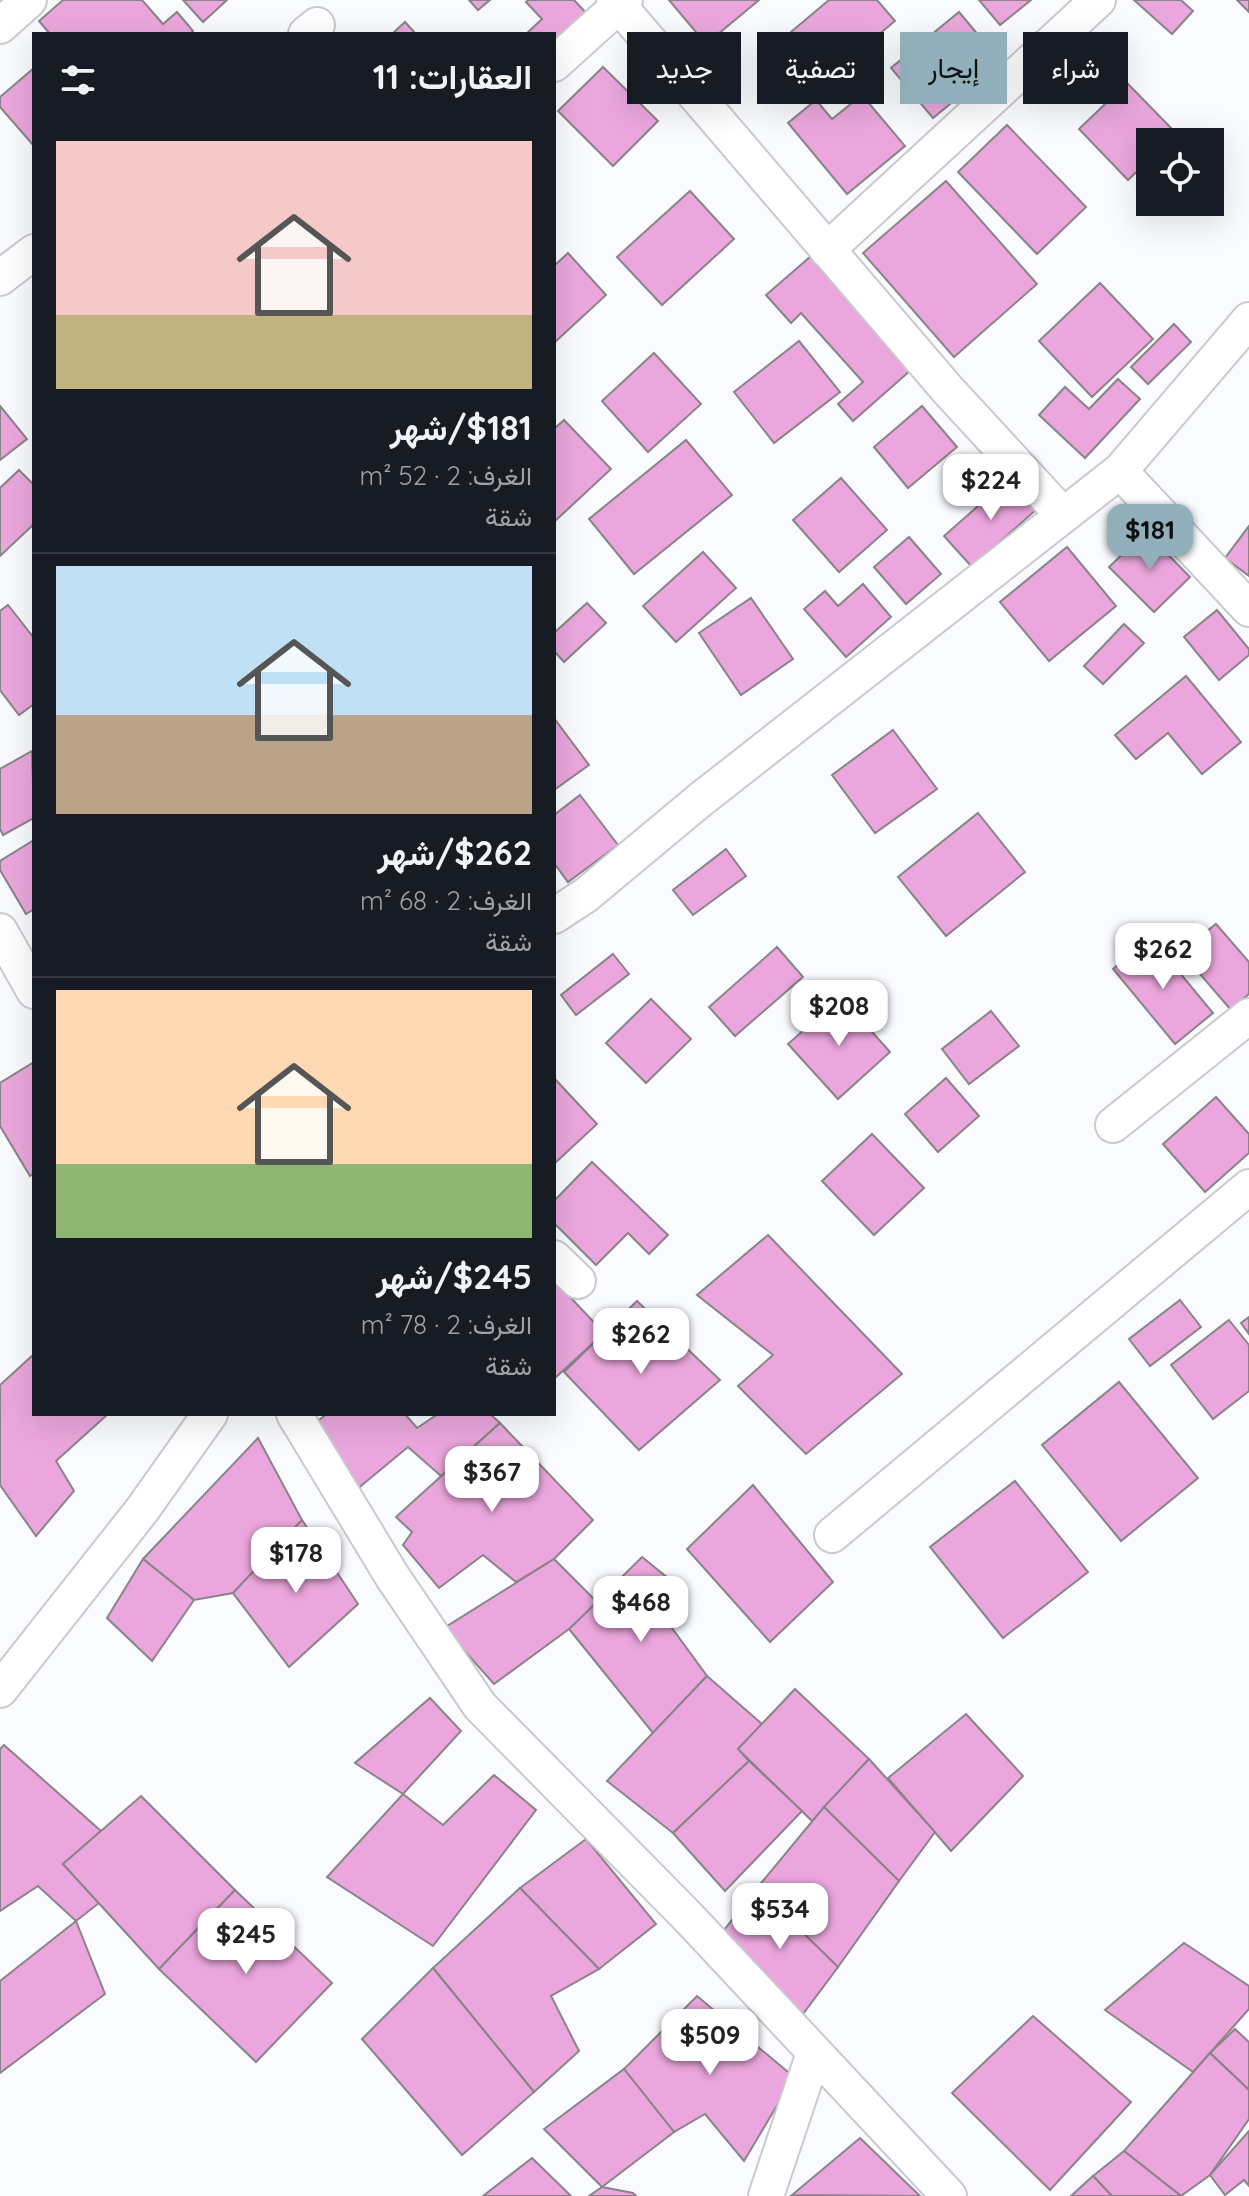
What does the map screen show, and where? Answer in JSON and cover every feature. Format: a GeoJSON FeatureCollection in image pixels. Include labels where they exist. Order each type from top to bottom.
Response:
{"type":"FeatureCollection","features":[{"type":"Feature","properties":{"kind":"street"},"geometry":{"type":"LineString","coordinates":[[0,26],[29,0]]}},
{"type":"Feature","properties":{"kind":"street"},"geometry":{"type":"LineString","coordinates":[[827,250],[1098,0]]}},
{"type":"Feature","properties":{"kind":"street"},"geometry":{"type":"LineString","coordinates":[[556,62],[619,2],[827,250],[1063,515]]}},
{"type":"Feature","properties":{"kind":"street"},"geometry":{"type":"LineString","coordinates":[[0,278],[32,254]]}},
{"type":"Feature","properties":{"kind":"street"},"geometry":{"type":"LineString","coordinates":[[556,915],[586,895],[1120,471],[1249,320]]}},
{"type":"Feature","properties":{"kind":"street"},"geometry":{"type":"LineString","coordinates":[[1120,471],[1249,609]]}},
{"type":"Feature","properties":{"kind":"street"},"geometry":{"type":"LineString","coordinates":[[0,931],[32,987]]}},
{"type":"Feature","properties":{"kind":"street"},"geometry":{"type":"LineString","coordinates":[[1113,1125],[1249,1016]]}},
{"type":"Feature","properties":{"kind":"street"},"geometry":{"type":"LineString","coordinates":[[832,1535],[1249,1187]]}},
{"type":"Feature","properties":{"kind":"street"},"geometry":{"type":"LineString","coordinates":[[0,1690],[142,1510],[209,1416]]}},
{"type":"Feature","properties":{"kind":"street"},"geometry":{"type":"LineString","coordinates":[[295,1416],[392,1576],[480,1706],[690,1919],[949,2196]]}},
{"type":"Feature","properties":{"kind":"street"},"geometry":{"type":"LineString","coordinates":[[766,2196],[814,2053]]}},
{"type":"Feature","properties":{"kind":"building"},"geometry":{"type":"Polygon","coordinates":[[[63,0],[142,0],[163,24],[177,12],[193,31],[48,32],[39,21],[63,0]]]}},
{"type":"Feature","properties":{"kind":"building"},"geometry":{"type":"Polygon","coordinates":[[[183,0],[227,0],[203,22],[183,0]]]}},
{"type":"Feature","properties":{"kind":"building"},"geometry":{"type":"Polygon","coordinates":[[[469,0],[490,0],[478,10],[469,0]]]}},
{"type":"Feature","properties":{"kind":"building"},"geometry":{"type":"Polygon","coordinates":[[[574,0],[592,19],[556,54],[556,32],[528,32],[542,19],[526,2],[574,0]]]}},
{"type":"Feature","properties":{"kind":"building"},"geometry":{"type":"Polygon","coordinates":[[[669,0],[759,0],[720,32],[696,32],[669,0]]]}},
{"type":"Feature","properties":{"kind":"building"},"geometry":{"type":"Polygon","coordinates":[[[829,0],[877,0],[895,21],[882,32],[791,32],[829,0]]]}},
{"type":"Feature","properties":{"kind":"building"},"geometry":{"type":"Polygon","coordinates":[[[979,0],[1031,0],[1000,25],[979,0]]]}},
{"type":"Feature","properties":{"kind":"building"},"geometry":{"type":"Polygon","coordinates":[[[1134,0],[1181,0],[1193,11],[1172,34],[1134,0]]]}},
{"type":"Feature","properties":{"kind":"building"},"geometry":{"type":"Polygon","coordinates":[[[1237,0],[1249,0],[1249,12],[1237,0]]]}},
{"type":"Feature","properties":{"kind":"building"},"geometry":{"type":"Polygon","coordinates":[[[959,12],[976,32],[935,32],[959,12]]]}},
{"type":"Feature","properties":{"kind":"building"},"geometry":{"type":"Polygon","coordinates":[[[405,22],[414,32],[394,32],[405,22]]]}},
{"type":"Feature","properties":{"kind":"building"},"geometry":{"type":"Polygon","coordinates":[[[900,61],[900,79],[891,68],[900,61]]]}},
{"type":"Feature","properties":{"kind":"building"},"geometry":{"type":"Polygon","coordinates":[[[603,67],[627,91],[627,104],[641,104],[658,121],[613,166],[558,111],[603,67]]]}},
{"type":"Feature","properties":{"kind":"building"},"geometry":{"type":"Polygon","coordinates":[[[32,70],[32,144],[0,107],[0,97],[32,70]]]}},
{"type":"Feature","properties":{"kind":"building"},"geometry":{"type":"Polygon","coordinates":[[[1128,84],[1171,128],[1136,128],[1136,172],[1128,180],[1079,129],[1105,104],[1128,104],[1128,84]]]}},
{"type":"Feature","properties":{"kind":"building"},"geometry":{"type":"Polygon","coordinates":[[[811,104],[819,104],[832,119],[851,104],[870,104],[905,146],[847,194],[788,123],[811,104]]]}},
{"type":"Feature","properties":{"kind":"building"},"geometry":{"type":"Polygon","coordinates":[[[921,104],[950,104],[933,118],[921,104]]]}},
{"type":"Feature","properties":{"kind":"building"},"geometry":{"type":"Polygon","coordinates":[[[1007,125],[1086,207],[1037,254],[958,172],[1007,125]]]}},
{"type":"Feature","properties":{"kind":"building"},"geometry":{"type":"Polygon","coordinates":[[[946,181],[1037,284],[954,357],[863,253],[946,181]]]}},
{"type":"Feature","properties":{"kind":"building"},"geometry":{"type":"Polygon","coordinates":[[[690,191],[734,239],[662,305],[617,257],[690,191]]]}},
{"type":"Feature","properties":{"kind":"building"},"geometry":{"type":"Polygon","coordinates":[[[568,253],[606,295],[556,341],[556,264],[568,253]]]}},
{"type":"Feature","properties":{"kind":"building"},"geometry":{"type":"Polygon","coordinates":[[[810,257],[911,370],[853,421],[838,404],[863,382],[801,313],[791,323],[766,295],[810,257]]]}},
{"type":"Feature","properties":{"kind":"building"},"geometry":{"type":"Polygon","coordinates":[[[1100,283],[1153,339],[1092,397],[1039,341],[1100,283]]]}},
{"type":"Feature","properties":{"kind":"building"},"geometry":{"type":"Polygon","coordinates":[[[1174,324],[1191,342],[1148,384],[1131,367],[1174,324]]]}},
{"type":"Feature","properties":{"kind":"building"},"geometry":{"type":"Polygon","coordinates":[[[799,341],[840,392],[774,443],[734,392],[799,341]]]}},
{"type":"Feature","properties":{"kind":"building"},"geometry":{"type":"Polygon","coordinates":[[[654,353],[701,404],[648,452],[602,401],[654,353]]]}},
{"type":"Feature","properties":{"kind":"building"},"geometry":{"type":"Polygon","coordinates":[[[1118,379],[1140,399],[1085,458],[1039,415],[1065,387],[1089,409],[1118,379]]]}},
{"type":"Feature","properties":{"kind":"building"},"geometry":{"type":"Polygon","coordinates":[[[0,406],[27,439],[0,460],[0,406]]]}},
{"type":"Feature","properties":{"kind":"building"},"geometry":{"type":"Polygon","coordinates":[[[922,406],[957,447],[908,488],[874,447],[922,406]]]}},
{"type":"Feature","properties":{"kind":"building"},"geometry":{"type":"Polygon","coordinates":[[[564,420],[611,469],[556,520],[556,427],[564,420]]]}},
{"type":"Feature","properties":{"kind":"building"},"geometry":{"type":"Polygon","coordinates":[[[686,440],[732,495],[634,574],[589,519],[686,440]]]}},
{"type":"Feature","properties":{"kind":"building"},"geometry":{"type":"Polygon","coordinates":[[[19,470],[32,483],[32,526],[0,556],[0,488],[19,470]]]}},
{"type":"Feature","properties":{"kind":"building"},"geometry":{"type":"Polygon","coordinates":[[[1011,477],[1038,508],[972,567],[944,536],[1011,477]]]}},
{"type":"Feature","properties":{"kind":"building"},"geometry":{"type":"Polygon","coordinates":[[[841,478],[887,530],[839,572],[793,520],[841,478]]]}},
{"type":"Feature","properties":{"kind":"building"},"geometry":{"type":"Polygon","coordinates":[[[1249,526],[1249,576],[1225,558],[1249,526]]]}},
{"type":"Feature","properties":{"kind":"building"},"geometry":{"type":"Polygon","coordinates":[[[1146,532],[1190,577],[1154,612],[1109,567],[1146,532]]]}},
{"type":"Feature","properties":{"kind":"building"},"geometry":{"type":"Polygon","coordinates":[[[909,537],[941,574],[906,604],[874,567],[909,537]]]}},
{"type":"Feature","properties":{"kind":"building"},"geometry":{"type":"Polygon","coordinates":[[[1067,547],[1116,606],[1049,661],[1000,602],[1067,547]]]}},
{"type":"Feature","properties":{"kind":"building"},"geometry":{"type":"Polygon","coordinates":[[[703,552],[736,588],[676,642],[643,606],[703,552]]]}},
{"type":"Feature","properties":{"kind":"building"},"geometry":{"type":"Polygon","coordinates":[[[863,584],[891,617],[846,657],[804,609],[825,591],[838,606],[863,584]]]}},
{"type":"Feature","properties":{"kind":"building"},"geometry":{"type":"Polygon","coordinates":[[[751,598],[793,659],[741,695],[699,633],[751,598]]]}},
{"type":"Feature","properties":{"kind":"building"},"geometry":{"type":"Polygon","coordinates":[[[587,603],[606,623],[564,662],[556,653],[556,631],[587,603]]]}},
{"type":"Feature","properties":{"kind":"building"},"geometry":{"type":"Polygon","coordinates":[[[8,605],[32,635],[32,705],[19,715],[0,690],[0,611],[8,605]]]}},
{"type":"Feature","properties":{"kind":"building"},"geometry":{"type":"Polygon","coordinates":[[[1217,610],[1249,649],[1249,655],[1219,680],[1184,637],[1217,610]]]}},
{"type":"Feature","properties":{"kind":"building"},"geometry":{"type":"Polygon","coordinates":[[[1124,624],[1144,643],[1103,684],[1084,666],[1124,624]]]}},
{"type":"Feature","properties":{"kind":"building"},"geometry":{"type":"Polygon","coordinates":[[[1186,676],[1241,742],[1202,774],[1168,733],[1136,759],[1115,735],[1186,676]]]}},
{"type":"Feature","properties":{"kind":"building"},"geometry":{"type":"Polygon","coordinates":[[[556,721],[589,765],[556,789],[556,721]]]}},
{"type":"Feature","properties":{"kind":"building"},"geometry":{"type":"Polygon","coordinates":[[[893,730],[937,789],[875,833],[832,775],[893,730]]]}},
{"type":"Feature","properties":{"kind":"building"},"geometry":{"type":"Polygon","coordinates":[[[32,751],[32,819],[3,835],[0,829],[0,769],[32,751]]]}},
{"type":"Feature","properties":{"kind":"building"},"geometry":{"type":"Polygon","coordinates":[[[580,795],[618,845],[568,882],[556,866],[556,813],[580,795]]]}},
{"type":"Feature","properties":{"kind":"building"},"geometry":{"type":"Polygon","coordinates":[[[978,813],[1025,872],[946,936],[898,877],[978,813]]]}},
{"type":"Feature","properties":{"kind":"building"},"geometry":{"type":"Polygon","coordinates":[[[32,841],[32,910],[26,914],[0,870],[0,861],[32,841]]]}},
{"type":"Feature","properties":{"kind":"building"},"geometry":{"type":"Polygon","coordinates":[[[726,849],[746,876],[693,915],[673,890],[726,849]]]}},
{"type":"Feature","properties":{"kind":"building"},"geometry":{"type":"Polygon","coordinates":[[[1216,924],[1249,962],[1249,994],[1231,1010],[1181,952],[1216,924]]]}},
{"type":"Feature","properties":{"kind":"building"},"geometry":{"type":"Polygon","coordinates":[[[1151,938],[1213,1013],[1175,1044],[1113,969],[1151,938]]]}},
{"type":"Feature","properties":{"kind":"building"},"geometry":{"type":"Polygon","coordinates":[[[777,947],[803,977],[735,1036],[709,1007],[777,947]]]}},
{"type":"Feature","properties":{"kind":"building"},"geometry":{"type":"Polygon","coordinates":[[[613,954],[629,974],[576,1015],[561,995],[613,954]]]}},
{"type":"Feature","properties":{"kind":"building"},"geometry":{"type":"Polygon","coordinates":[[[841,997],[890,1052],[838,1099],[788,1044],[841,997]]]}},
{"type":"Feature","properties":{"kind":"building"},"geometry":{"type":"Polygon","coordinates":[[[651,999],[691,1039],[646,1083],[606,1043],[651,999]]]}},
{"type":"Feature","properties":{"kind":"building"},"geometry":{"type":"Polygon","coordinates":[[[991,1011],[1019,1046],[969,1084],[942,1049],[991,1011]]]}},
{"type":"Feature","properties":{"kind":"building"},"geometry":{"type":"Polygon","coordinates":[[[32,1063],[30,1176],[0,1126],[0,1083],[32,1063]]]}},
{"type":"Feature","properties":{"kind":"building"},"geometry":{"type":"Polygon","coordinates":[[[946,1078],[979,1116],[938,1152],[905,1114],[946,1078]]]}},
{"type":"Feature","properties":{"kind":"building"},"geometry":{"type":"Polygon","coordinates":[[[556,1080],[597,1124],[556,1162],[556,1080]]]}},
{"type":"Feature","properties":{"kind":"building"},"geometry":{"type":"Polygon","coordinates":[[[1216,1097],[1249,1134],[1249,1153],[1205,1192],[1163,1144],[1216,1097]]]}},
{"type":"Feature","properties":{"kind":"building"},"geometry":{"type":"Polygon","coordinates":[[[872,1134],[924,1188],[874,1235],[822,1181],[872,1134]]]}},
{"type":"Feature","properties":{"kind":"building"},"geometry":{"type":"Polygon","coordinates":[[[592,1162],[668,1235],[649,1254],[628,1233],[596,1265],[556,1225],[556,1199],[592,1162]]]}},
{"type":"Feature","properties":{"kind":"building"},"geometry":{"type":"Polygon","coordinates":[[[768,1235],[902,1374],[806,1454],[738,1386],[773,1355],[697,1295],[768,1235]]]}},
{"type":"Feature","properties":{"kind":"building"},"geometry":{"type":"Polygon","coordinates":[[[556,1282],[604,1333],[556,1377],[556,1282]]]}},
{"type":"Feature","properties":{"kind":"building"},"geometry":{"type":"Polygon","coordinates":[[[1180,1300],[1201,1327],[1150,1366],[1129,1339],[1180,1300]]]}},
{"type":"Feature","properties":{"kind":"building"},"geometry":{"type":"Polygon","coordinates":[[[637,1301],[720,1380],[639,1450],[564,1372],[637,1301]]]}},
{"type":"Feature","properties":{"kind":"building"},"geometry":{"type":"Polygon","coordinates":[[[1249,1317],[1249,1334],[1241,1323],[1249,1317]]]}},
{"type":"Feature","properties":{"kind":"building"},"geometry":{"type":"Polygon","coordinates":[[[1229,1320],[1249,1345],[1249,1391],[1213,1419],[1171,1365],[1229,1320]]]}},
{"type":"Feature","properties":{"kind":"building"},"geometry":{"type":"Polygon","coordinates":[[[32,1356],[32,1416],[106,1416],[56,1461],[74,1491],[36,1536],[0,1485],[0,1385],[32,1356]]]}},
{"type":"Feature","properties":{"kind":"building"},"geometry":{"type":"Polygon","coordinates":[[[1119,1382],[1198,1478],[1121,1541],[1042,1445],[1119,1382]]]}},
{"type":"Feature","properties":{"kind":"building"},"geometry":{"type":"Polygon","coordinates":[[[324,1416],[407,1416],[417,1428],[435,1416],[492,1416],[500,1423],[441,1476],[408,1447],[356,1490],[316,1422],[324,1416]]]}},
{"type":"Feature","properties":{"kind":"building"},"geometry":{"type":"Polygon","coordinates":[[[500,1423],[593,1520],[554,1559],[516,1582],[483,1555],[439,1588],[403,1545],[412,1532],[396,1517],[500,1423]]]}},
{"type":"Feature","properties":{"kind":"building"},"geometry":{"type":"Polygon","coordinates":[[[258,1438],[302,1520],[233,1593],[194,1600],[143,1559],[258,1438]]]}},
{"type":"Feature","properties":{"kind":"building"},"geometry":{"type":"Polygon","coordinates":[[[1015,1481],[1088,1572],[1003,1638],[930,1547],[1015,1481]]]}},
{"type":"Feature","properties":{"kind":"building"},"geometry":{"type":"Polygon","coordinates":[[[753,1485],[833,1582],[770,1642],[687,1549],[753,1485]]]}},
{"type":"Feature","properties":{"kind":"building"},"geometry":{"type":"Polygon","coordinates":[[[302,1520],[358,1604],[289,1667],[233,1593],[302,1520]]]}},
{"type":"Feature","properties":{"kind":"building"},"geometry":{"type":"Polygon","coordinates":[[[642,1557],[679,1587],[661,1613],[707,1676],[653,1733],[569,1629],[642,1557]]]}},
{"type":"Feature","properties":{"kind":"building"},"geometry":{"type":"Polygon","coordinates":[[[143,1559],[194,1600],[152,1661],[107,1618],[143,1559]]]}},
{"type":"Feature","properties":{"kind":"building"},"geometry":{"type":"Polygon","coordinates":[[[554,1559],[597,1602],[569,1629],[494,1684],[444,1628],[554,1559]]]}},
{"type":"Feature","properties":{"kind":"building"},"geometry":{"type":"Polygon","coordinates":[[[707,1676],[762,1724],[738,1749],[749,1761],[673,1833],[607,1781],[707,1676]]]}},
{"type":"Feature","properties":{"kind":"building"},"geometry":{"type":"Polygon","coordinates":[[[795,1689],[869,1759],[812,1821],[738,1749],[795,1689]]]}},
{"type":"Feature","properties":{"kind":"building"},"geometry":{"type":"Polygon","coordinates":[[[430,1698],[461,1731],[403,1794],[355,1763],[430,1698]]]}},
{"type":"Feature","properties":{"kind":"building"},"geometry":{"type":"Polygon","coordinates":[[[966,1714],[1023,1776],[951,1851],[888,1778],[966,1714]]]}},
{"type":"Feature","properties":{"kind":"building"},"geometry":{"type":"Polygon","coordinates":[[[4,1745],[101,1831],[63,1864],[99,1903],[76,1921],[38,1886],[0,1911],[0,1749],[4,1745]]]}},
{"type":"Feature","properties":{"kind":"building"},"geometry":{"type":"Polygon","coordinates":[[[869,1759],[935,1832],[899,1881],[824,1807],[869,1759]]]}},
{"type":"Feature","properties":{"kind":"building"},"geometry":{"type":"Polygon","coordinates":[[[749,1761],[802,1811],[725,1891],[673,1833],[749,1761]]]}},
{"type":"Feature","properties":{"kind":"building"},"geometry":{"type":"Polygon","coordinates":[[[494,1775],[536,1810],[433,1946],[327,1877],[403,1794],[443,1825],[494,1775]]]}},
{"type":"Feature","properties":{"kind":"building"},"geometry":{"type":"Polygon","coordinates":[[[141,1796],[235,1890],[159,1969],[63,1864],[141,1796]]]}},
{"type":"Feature","properties":{"kind":"building"},"geometry":{"type":"Polygon","coordinates":[[[824,1807],[899,1881],[838,1967],[757,1888],[824,1807]]]}},
{"type":"Feature","properties":{"kind":"building"},"geometry":{"type":"Polygon","coordinates":[[[586,1839],[656,1924],[599,1969],[520,1888],[586,1839]]]}},
{"type":"Feature","properties":{"kind":"building"},"geometry":{"type":"Polygon","coordinates":[[[520,1888],[599,1969],[551,1996],[579,2051],[534,2092],[433,1968],[520,1888]]]}},
{"type":"Feature","properties":{"kind":"building"},"geometry":{"type":"Polygon","coordinates":[[[757,1888],[838,1967],[803,2014],[721,1934],[757,1888]]]}},
{"type":"Feature","properties":{"kind":"building"},"geometry":{"type":"Polygon","coordinates":[[[235,1890],[332,1983],[256,2062],[159,1969],[235,1890]]]}},
{"type":"Feature","properties":{"kind":"building"},"geometry":{"type":"Polygon","coordinates":[[[76,1921],[105,1994],[0,2073],[0,1981],[76,1921]]]}},
{"type":"Feature","properties":{"kind":"building"},"geometry":{"type":"Polygon","coordinates":[[[1184,1943],[1249,1986],[1249,2009],[1193,2072],[1105,2010],[1184,1943]]]}},
{"type":"Feature","properties":{"kind":"building"},"geometry":{"type":"Polygon","coordinates":[[[433,1968],[534,2092],[462,2155],[362,2039],[433,1968]]]}},
{"type":"Feature","properties":{"kind":"building"},"geometry":{"type":"Polygon","coordinates":[[[697,1996],[794,2077],[744,2161],[705,2114],[674,2132],[624,2069],[697,1996]]]}},
{"type":"Feature","properties":{"kind":"building"},"geometry":{"type":"Polygon","coordinates":[[[1033,2016],[1131,2102],[1050,2190],[952,2093],[1033,2016]]]}},
{"type":"Feature","properties":{"kind":"building"},"geometry":{"type":"Polygon","coordinates":[[[1235,2029],[1249,2042],[1249,2090],[1210,2053],[1235,2029]]]}},
{"type":"Feature","properties":{"kind":"building"},"geometry":{"type":"Polygon","coordinates":[[[1210,2053],[1249,2090],[1249,2119],[1210,2175],[1181,2196],[1124,2151],[1210,2053]]]}},
{"type":"Feature","properties":{"kind":"building"},"geometry":{"type":"Polygon","coordinates":[[[624,2069],[674,2132],[602,2187],[544,2129],[624,2069]]]}},
{"type":"Feature","properties":{"kind":"building"},"geometry":{"type":"Polygon","coordinates":[[[1249,2131],[1249,2186],[1244,2180],[1225,2195],[1210,2175],[1249,2131]]]}},
{"type":"Feature","properties":{"kind":"building"},"geometry":{"type":"Polygon","coordinates":[[[860,2138],[920,2196],[792,2195],[860,2138]]]}},
{"type":"Feature","properties":{"kind":"building"},"geometry":{"type":"Polygon","coordinates":[[[1124,2151],[1181,2196],[1112,2196],[1093,2176],[1124,2151]]]}},
{"type":"Feature","properties":{"kind":"building"},"geometry":{"type":"Polygon","coordinates":[[[532,2158],[571,2196],[483,2196],[532,2158]]]}},
{"type":"Feature","properties":{"kind":"building"},"geometry":{"type":"Polygon","coordinates":[[[1093,2176],[1112,2196],[1071,2196],[1093,2176]]]}},
{"type":"Feature","properties":{"kind":"building"},"geometry":{"type":"Polygon","coordinates":[[[602,2187],[633,2193],[636,2196],[589,2196],[602,2187]]]}}]}
